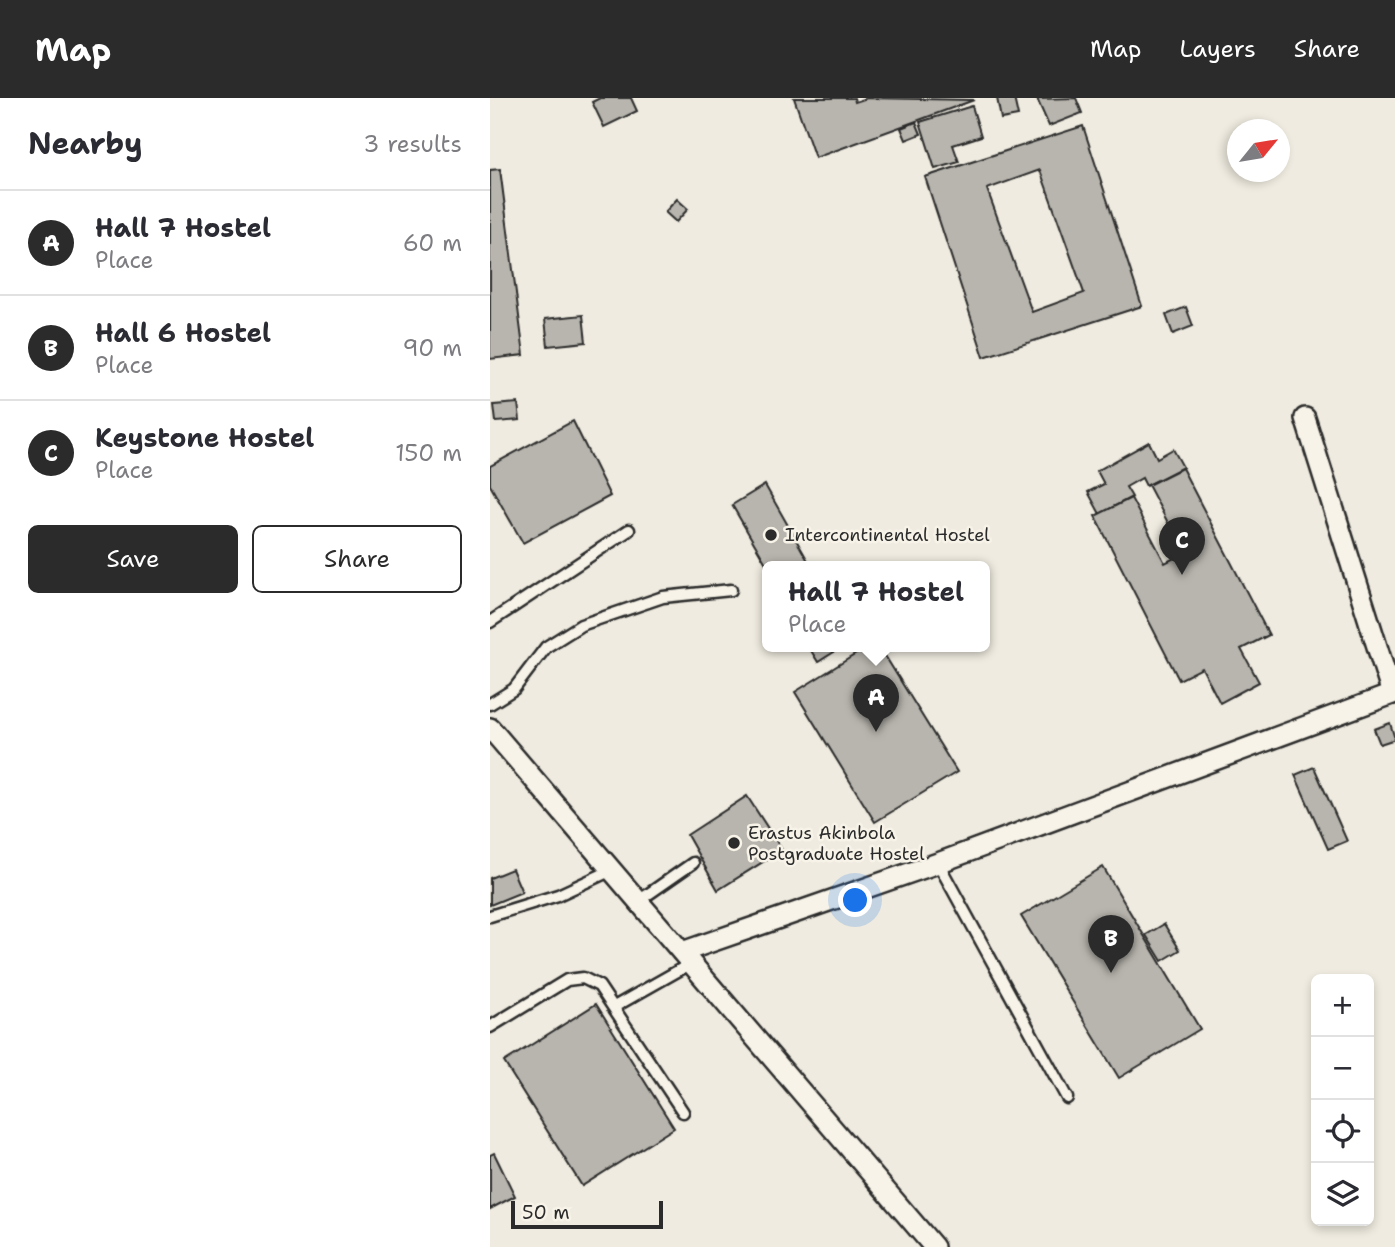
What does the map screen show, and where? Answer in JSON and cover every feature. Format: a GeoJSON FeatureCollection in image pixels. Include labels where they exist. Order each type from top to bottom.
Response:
{"type":"FeatureCollection","features":[{"type":"Feature","properties":{"kind":"street"},"geometry":{"type":"LineString","coordinates":[[686,958],[1393,694],[1305,418]]}},
{"type":"Feature","properties":{"kind":"street"},"geometry":{"type":"LineString","coordinates":[[490,728],[934,1247]]}},
{"type":"Feature","properties":{"kind":"lane"},"geometry":{"type":"LineString","coordinates":[[490,622],[629,530]]}},
{"type":"Feature","properties":{"kind":"lane"},"geometry":{"type":"LineString","coordinates":[[490,704],[514,689],[546,647],[581,625],[663,597],[731,590]]}},
{"type":"Feature","properties":{"kind":"lane"},"geometry":{"type":"LineString","coordinates":[[637,902],[693,863]]}},
{"type":"Feature","properties":{"kind":"lane"},"geometry":{"type":"LineString","coordinates":[[938,863],[1067,1098]]}},
{"type":"Feature","properties":{"kind":"lane"},"geometry":{"type":"LineString","coordinates":[[490,916],[558,895],[613,870]]}},
{"type":"Feature","properties":{"kind":"lane"},"geometry":{"type":"LineString","coordinates":[[614,1007],[686,958]]}},
{"type":"Feature","properties":{"kind":"lane"},"geometry":{"type":"LineString","coordinates":[[490,1027],[567,980],[583,978],[599,986],[684,1112]]}},
{"type":"Feature","properties":{"kind":"building"},"geometry":{"type":"Polygon","coordinates":[[[600,98],[631,98],[637,111],[604,127],[592,102],[600,98]]]}},
{"type":"Feature","properties":{"kind":"building"},"geometry":{"type":"Polygon","coordinates":[[[794,98],[854,98],[855,102],[867,98],[974,100],[815,158],[794,98]]]}},
{"type":"Feature","properties":{"kind":"building"},"geometry":{"type":"Polygon","coordinates":[[[997,98],[1014,98],[1018,116],[1001,119],[997,98]]]}},
{"type":"Feature","properties":{"kind":"building"},"geometry":{"type":"Polygon","coordinates":[[[1076,98],[1082,113],[1049,126],[1037,99],[1076,98]]]}},
{"type":"Feature","properties":{"kind":"building"},"geometry":{"type":"Polygon","coordinates":[[[972,106],[981,136],[953,145],[959,162],[935,169],[920,122],[972,106]]]}},
{"type":"Feature","properties":{"kind":"building"},"geometry":{"type":"Polygon","coordinates":[[[916,122],[921,134],[906,140],[901,128],[916,122]]]}},
{"type":"Feature","properties":{"kind":"building"},"geometry":{"type":"Polygon","coordinates":[[[1083,126],[1142,306],[984,357],[925,177],[1083,126]],[[1040,170],[987,189],[1032,312],[1084,293],[1040,170]]]}},
{"type":"Feature","properties":{"kind":"building"},"geometry":{"type":"Polygon","coordinates":[[[500,169],[524,355],[490,359],[490,170],[500,169]]]}},
{"type":"Feature","properties":{"kind":"building"},"geometry":{"type":"Polygon","coordinates":[[[677,199],[688,209],[676,222],[665,212],[677,199]]]}},
{"type":"Feature","properties":{"kind":"building"},"geometry":{"type":"Polygon","coordinates":[[[1186,307],[1193,326],[1173,334],[1166,315],[1186,307]]]}},
{"type":"Feature","properties":{"kind":"building"},"geometry":{"type":"Polygon","coordinates":[[[583,315],[586,342],[548,346],[545,319],[583,315]]]}},
{"type":"Feature","properties":{"kind":"building"},"geometry":{"type":"Polygon","coordinates":[[[518,403],[520,420],[496,422],[494,405],[518,403]]]}},
{"type":"Feature","properties":{"kind":"building"},"geometry":{"type":"Polygon","coordinates":[[[573,421],[610,496],[523,543],[490,485],[490,466],[573,421]]]}},
{"type":"Feature","properties":{"kind":"building"},"geometry":{"type":"Polygon","coordinates":[[[1149,442],[1157,458],[1173,449],[1183,467],[1146,486],[1142,478],[1126,487],[1132,497],[1100,514],[1088,492],[1104,484],[1097,471],[1149,442]]]}},
{"type":"Feature","properties":{"kind":"building"},"geometry":{"type":"Polygon","coordinates":[[[1182,468],[1269,635],[1241,649],[1259,682],[1220,703],[1202,668],[1179,680],[1095,516],[1131,498],[1165,563],[1184,553],[1148,485],[1182,468]]]}},
{"type":"Feature","properties":{"kind":"building","name":"Intercontinental Hostel"},"geometry":{"type":"Polygon","coordinates":[[[765,485],[808,561],[765,561],[732,505],[765,485]]]}},
{"type":"Feature","properties":{"kind":"building"},"geometry":{"type":"Polygon","coordinates":[[[812,652],[834,652],[818,662],[812,652]]]}},
{"type":"Feature","properties":{"kind":"building"},"geometry":{"type":"Polygon","coordinates":[[[859,652],[883,652],[957,772],[875,822],[795,692],[859,652]]]}},
{"type":"Feature","properties":{"kind":"building"},"geometry":{"type":"Polygon","coordinates":[[[1390,723],[1395,739],[1380,744],[1374,729],[1390,723]]]}},
{"type":"Feature","properties":{"kind":"building"},"geometry":{"type":"Polygon","coordinates":[[[1314,767],[1347,841],[1328,849],[1295,775],[1314,767]]]}},
{"type":"Feature","properties":{"kind":"building","name":"Erastus Akinbola Postgraduate Hostel"},"geometry":{"type":"Polygon","coordinates":[[[747,796],[782,850],[718,890],[687,835],[747,796]]]}},
{"type":"Feature","properties":{"kind":"building"},"geometry":{"type":"Polygon","coordinates":[[[1103,867],[1200,1029],[1119,1078],[1021,916],[1103,867]]]}},
{"type":"Feature","properties":{"kind":"building"},"geometry":{"type":"Polygon","coordinates":[[[512,869],[522,892],[490,905],[490,878],[512,869]]]}},
{"type":"Feature","properties":{"kind":"building"},"geometry":{"type":"Polygon","coordinates":[[[1164,924],[1180,950],[1162,961],[1146,935],[1164,924]]]}},
{"type":"Feature","properties":{"kind":"building"},"geometry":{"type":"Polygon","coordinates":[[[596,1004],[674,1128],[582,1186],[504,1062],[596,1004]]]}},
{"type":"Feature","properties":{"kind":"building"},"geometry":{"type":"Polygon","coordinates":[[[494,1153],[515,1196],[490,1209],[490,1155],[494,1153]]]}},
{"type":"Feature","properties":{"kind":"place","name":"Intercontinental Hostel"},"geometry":{"type":"Point","coordinates":[771,535]}},
{"type":"Feature","properties":{"kind":"place","name":"Keystone Hostel"},"geometry":{"type":"Point","coordinates":[1182,575]}},
{"type":"Feature","properties":{"kind":"place","name":"Hall 7 Hostel"},"geometry":{"type":"Point","coordinates":[876,732]}},
{"type":"Feature","properties":{"kind":"place","name":"Erastus Akinbola Postgraduate Hostel"},"geometry":{"type":"Point","coordinates":[734,843]}},
{"type":"Feature","properties":{"kind":"place","name":"Hall 6 Hostel"},"geometry":{"type":"Point","coordinates":[1111,973]}}]}
